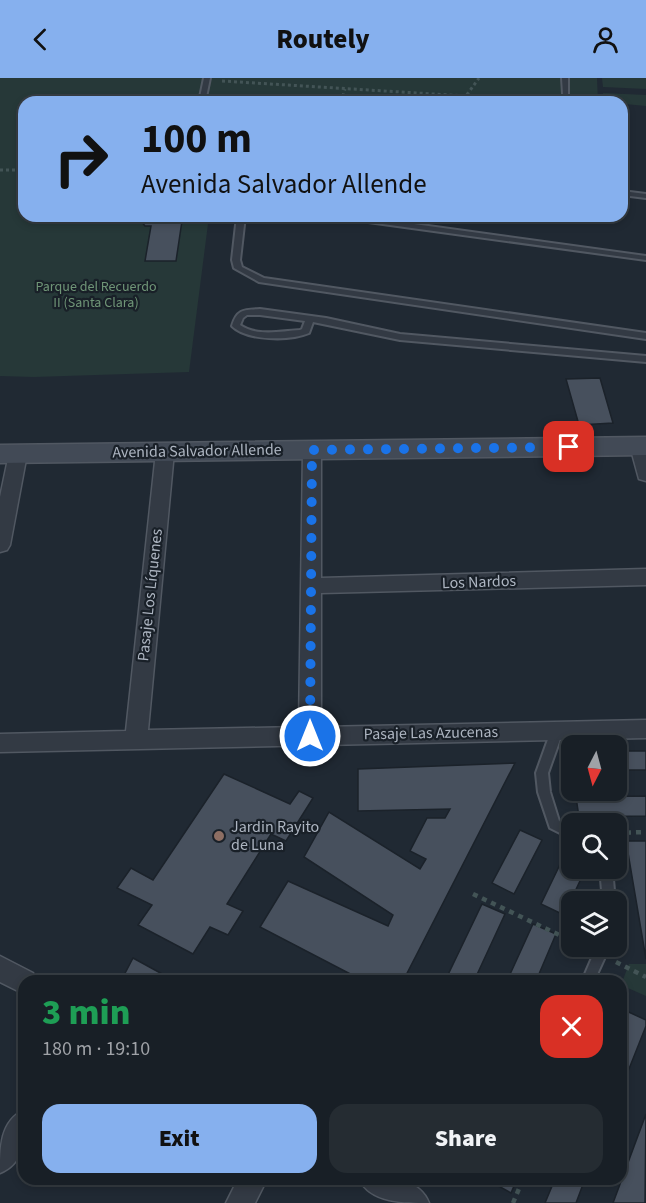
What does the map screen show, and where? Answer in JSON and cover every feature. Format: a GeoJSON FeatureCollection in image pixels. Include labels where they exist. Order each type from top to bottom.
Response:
{"type":"FeatureCollection","features":[{"type":"Feature","properties":{"kind":"street","name":"Avenida Salvador Allende"},"geometry":{"type":"LineString","coordinates":[[9,454],[642,446]]}},
{"type":"Feature","properties":{"kind":"street"},"geometry":{"type":"LineString","coordinates":[[642,446],[646,474]]}},
{"type":"Feature","properties":{"kind":"street"},"geometry":{"type":"LineString","coordinates":[[310,736],[312,450]]}},
{"type":"Feature","properties":{"kind":"street","name":"Pasaje Los Líquenes"},"geometry":{"type":"LineString","coordinates":[[136,739],[165,452]]}},
{"type":"Feature","properties":{"kind":"street"},"geometry":{"type":"LineString","coordinates":[[0,545],[9,454]]}},
{"type":"Feature","properties":{"kind":"street","name":"Los Nardos"},"geometry":{"type":"LineString","coordinates":[[311,586],[646,577]]}},
{"type":"Feature","properties":{"kind":"street","name":"Pasaje Las Azucenas"},"geometry":{"type":"LineString","coordinates":[[0,743],[646,729]]}},
{"type":"Feature","properties":{"kind":"street"},"geometry":{"type":"LineString","coordinates":[[0,968],[18,978]]}},
{"type":"Feature","properties":{"kind":"street"},"geometry":{"type":"LineString","coordinates":[[0,1158],[18,1132]]}},
{"type":"Feature","properties":{"kind":"street"},"geometry":{"type":"LineString","coordinates":[[240,1203],[250,1185]]}},
{"type":"Feature","properties":{"kind":"street"},"geometry":{"type":"LineString","coordinates":[[384,1185],[415,1203]]}},
{"type":"Feature","properties":{"kind":"lane"},"geometry":{"type":"LineString","coordinates":[[565,78],[566,94]]}},
{"type":"Feature","properties":{"kind":"lane"},"geometry":{"type":"LineString","coordinates":[[203,96],[207,79]]}},
{"type":"Feature","properties":{"kind":"lane"},"geometry":{"type":"LineString","coordinates":[[628,194],[646,196]]}},
{"type":"Feature","properties":{"kind":"lane"},"geometry":{"type":"LineString","coordinates":[[240,222],[236,260],[238,268],[262,279],[646,336]]}},
{"type":"Feature","properties":{"kind":"lane"},"geometry":{"type":"LineString","coordinates":[[383,222],[646,258]]}},
{"type":"Feature","properties":{"kind":"lane"},"geometry":{"type":"LineString","coordinates":[[310,319],[306,331],[301,333],[253,333],[241,331],[236,326],[238,317],[246,313],[260,312],[310,319],[367,328],[400,337],[646,359]]}},
{"type":"Feature","properties":{"kind":"lane"},"geometry":{"type":"LineString","coordinates":[[557,731],[542,773],[544,792],[554,824],[561,828]]}},
{"type":"Feature","properties":{"kind":"lane"},"geometry":{"type":"LineString","coordinates":[[591,975],[599,957]]}},
{"type":"Feature","properties":{"kind":"path"},"geometry":{"type":"LineString","coordinates":[[207,79],[466,96],[479,78]]}},
{"type":"Feature","properties":{"kind":"path"},"geometry":{"type":"LineString","coordinates":[[343,96],[345,89]]}},
{"type":"Feature","properties":{"kind":"path"},"geometry":{"type":"LineString","coordinates":[[0,170],[18,170]]}},
{"type":"Feature","properties":{"kind":"path"},"geometry":{"type":"LineString","coordinates":[[627,832],[646,832]]}},
{"type":"Feature","properties":{"kind":"path"},"geometry":{"type":"LineString","coordinates":[[472,894],[561,936]]}},
{"type":"Feature","properties":{"kind":"path"},"geometry":{"type":"LineString","coordinates":[[513,1203],[520,1185]]}},
{"type":"Feature","properties":{"kind":"green space","name":"Parque del Recuerdo II (Santa Clara)"},"geometry":{"type":"Polygon","coordinates":[[[0,78],[597,78],[598,96],[18,96],[18,222],[208,222],[189,372],[0,376],[0,78]]]}},
{"type":"Feature","properties":{"kind":"green space"},"geometry":{"type":"Polygon","coordinates":[[[602,78],[646,78],[646,89],[603,87],[602,78]]]}},
{"type":"Feature","properties":{"kind":"green space"},"geometry":{"type":"Polygon","coordinates":[[[603,93],[646,95],[646,106],[628,104],[628,96],[603,96],[603,93]]]}},
{"type":"Feature","properties":{"kind":"green space"},"geometry":{"type":"Polygon","coordinates":[[[629,964],[646,964],[646,996],[627,988],[627,975],[625,975],[629,964]]]}},
{"type":"Feature","properties":{"kind":"building"},"geometry":{"type":"Polygon","coordinates":[[[142,222],[182,222],[176,261],[145,261],[151,226],[145,226],[142,222]]]}},
{"type":"Feature","properties":{"kind":"building"},"geometry":{"type":"Polygon","coordinates":[[[600,378],[613,423],[579,425],[566,379],[600,378]]]}},
{"type":"Feature","properties":{"kind":"building"},"geometry":{"type":"Polygon","coordinates":[[[627,751],[646,751],[646,770],[627,770],[627,751]]]}},
{"type":"Feature","properties":{"kind":"building"},"geometry":{"type":"Polygon","coordinates":[[[515,763],[406,975],[352,975],[260,927],[288,881],[388,926],[393,915],[304,857],[329,812],[420,869],[426,859],[410,851],[427,818],[445,818],[450,809],[358,811],[358,769],[515,763]]]}},
{"type":"Feature","properties":{"kind":"building"},"geometry":{"type":"Polygon","coordinates":[[[224,774],[290,804],[299,791],[313,798],[286,841],[271,834],[227,904],[243,911],[228,935],[210,927],[193,954],[138,925],[152,905],[117,888],[131,868],[153,880],[224,774]]]}},
{"type":"Feature","properties":{"kind":"building"},"geometry":{"type":"Polygon","coordinates":[[[627,796],[646,796],[646,816],[627,816],[627,813],[578,813],[577,801],[627,801],[627,796]]]}},
{"type":"Feature","properties":{"kind":"building"},"geometry":{"type":"Polygon","coordinates":[[[520,830],[542,840],[514,894],[492,883],[520,830]]]}},
{"type":"Feature","properties":{"kind":"building"},"geometry":{"type":"Polygon","coordinates":[[[627,841],[646,841],[646,959],[627,847],[627,841]]]}},
{"type":"Feature","properties":{"kind":"building"},"geometry":{"type":"Polygon","coordinates":[[[561,862],[561,879],[581,879],[575,891],[561,891],[561,914],[541,904],[561,862]]]}},
{"type":"Feature","properties":{"kind":"building"},"geometry":{"type":"Polygon","coordinates":[[[482,904],[505,914],[477,975],[448,975],[482,904]]]}},
{"type":"Feature","properties":{"kind":"building"},"geometry":{"type":"Polygon","coordinates":[[[533,924],[556,934],[539,975],[510,975],[533,924]]]}},
{"type":"Feature","properties":{"kind":"building"},"geometry":{"type":"Polygon","coordinates":[[[133,958],[164,975],[124,975],[133,958]]]}},
{"type":"Feature","properties":{"kind":"building"},"geometry":{"type":"Polygon","coordinates":[[[627,1011],[646,1020],[646,1026],[627,1074],[627,1011]]]}},
{"type":"Feature","properties":{"kind":"building"},"geometry":{"type":"Polygon","coordinates":[[[646,1114],[645,1203],[613,1203],[620,1185],[627,1185],[627,1165],[646,1114]]]}},
{"type":"Feature","properties":{"kind":"building"},"geometry":{"type":"Polygon","coordinates":[[[497,1185],[514,1185],[511,1193],[497,1185]]]}},
{"type":"Feature","properties":{"kind":"building"},"geometry":{"type":"Polygon","coordinates":[[[552,1185],[583,1185],[576,1203],[545,1203],[552,1185]]]}},
{"type":"Feature","properties":{"kind":"place","name":"Jardin Rayito de Luna"},"geometry":{"type":"Point","coordinates":[219,836]}},
{"type":"Feature","properties":{"kind":"route"},"geometry":{"type":"LineString","coordinates":[[310,736],[312,450],[569,447]]}}]}
